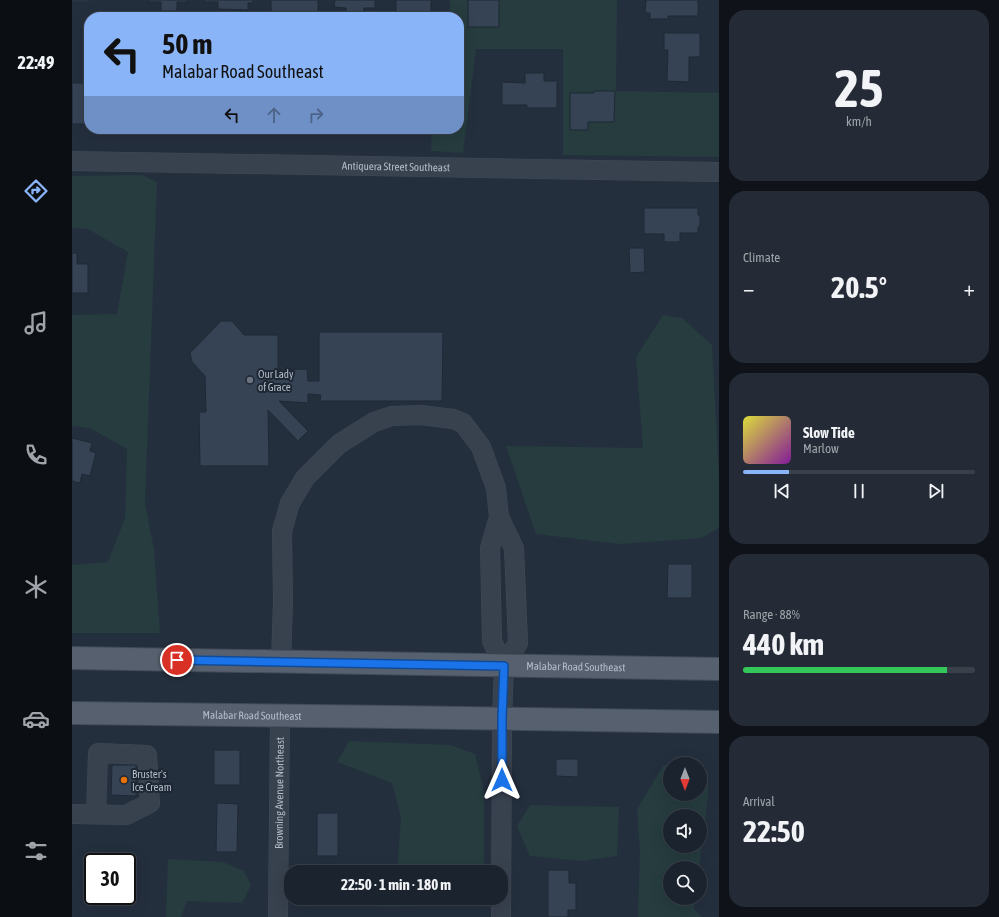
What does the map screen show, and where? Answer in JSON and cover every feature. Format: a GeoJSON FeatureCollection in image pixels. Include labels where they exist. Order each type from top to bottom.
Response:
{"type":"FeatureCollection","features":[{"type":"Feature","properties":{"kind":"main road","name":"Malabar Road Southeast"},"geometry":{"type":"LineString","coordinates":[[72,658],[719,669]]}},
{"type":"Feature","properties":{"kind":"main road","name":"Malabar Road Southeast"},"geometry":{"type":"LineString","coordinates":[[72,713],[719,722]]}},
{"type":"Feature","properties":{"kind":"street","name":"Antiquera Street Southeast"},"geometry":{"type":"LineString","coordinates":[[72,161],[719,172]]}},
{"type":"Feature","properties":{"kind":"street"},"geometry":{"type":"LineString","coordinates":[[281,662],[283,601],[282,530],[290,502],[306,478],[339,444],[374,422],[392,416],[421,415],[453,419],[463,424],[481,447],[496,488],[499,517],[514,548],[518,643],[504,666]]}},
{"type":"Feature","properties":{"kind":"street"},"geometry":{"type":"LineString","coordinates":[[499,517],[490,548],[492,641],[504,666],[502,718],[501,917]]}},
{"type":"Feature","properties":{"kind":"street","name":"Browning Avenue Northeast"},"geometry":{"type":"LineString","coordinates":[[278,917],[280,716]]}},
{"type":"Feature","properties":{"kind":"street"},"geometry":{"type":"LineString","coordinates":[[72,814],[96,814]]}},
{"type":"Feature","properties":{"kind":"green space"},"geometry":{"type":"Polygon","coordinates":[[[450,0],[617,0],[616,91],[719,93],[719,157],[563,155],[563,49],[476,49],[463,153],[431,151],[432,134],[464,134],[464,12],[450,12],[450,0]]]}},
{"type":"Feature","properties":{"kind":"green space"},"geometry":{"type":"Polygon","coordinates":[[[142,175],[157,182],[145,503],[154,550],[160,633],[72,633],[72,565],[108,562],[125,518],[127,449],[90,428],[72,426],[72,315],[117,314],[128,252],[88,229],[72,228],[72,176],[142,175]]]}},
{"type":"Feature","properties":{"kind":"green space"},"geometry":{"type":"Polygon","coordinates":[[[663,315],[682,318],[712,345],[719,477],[719,528],[701,538],[620,544],[536,534],[506,446],[643,448],[636,357],[663,315]]]}},
{"type":"Feature","properties":{"kind":"green space"},"geometry":{"type":"Polygon","coordinates":[[[349,741],[451,745],[475,754],[484,792],[484,865],[398,865],[401,818],[392,783],[337,762],[349,741]]]}},
{"type":"Feature","properties":{"kind":"green space"},"geometry":{"type":"Polygon","coordinates":[[[663,766],[663,801],[707,801],[707,772],[708,773],[708,795],[706,809],[663,809],[663,853],[701,853],[700,861],[663,861],[663,905],[695,905],[694,909],[702,917],[638,917],[640,851],[637,809],[663,766]]]}},
{"type":"Feature","properties":{"kind":"green space"},"geometry":{"type":"Polygon","coordinates":[[[530,805],[619,807],[617,856],[582,861],[530,856],[517,826],[530,805]]]}},
{"type":"Feature","properties":{"kind":"green space"},"geometry":{"type":"Polygon","coordinates":[[[168,859],[223,862],[244,871],[251,885],[242,903],[187,901],[181,917],[166,917],[168,859]]]}},
{"type":"Feature","properties":{"kind":"green space"},"geometry":{"type":"Polygon","coordinates":[[[365,905],[451,905],[384,907],[365,905]]]}},
{"type":"Feature","properties":{"kind":"building"},"geometry":{"type":"Polygon","coordinates":[[[72,0],[90,0],[90,2],[72,2],[72,0]]]}},
{"type":"Feature","properties":{"kind":"building"},"geometry":{"type":"Polygon","coordinates":[[[149,0],[187,0],[187,2],[177,2],[177,11],[161,11],[161,2],[149,2],[149,0]]]}},
{"type":"Feature","properties":{"kind":"building"},"geometry":{"type":"Polygon","coordinates":[[[204,0],[253,0],[253,3],[248,3],[248,10],[218,9],[218,2],[204,2],[204,0]]]}},
{"type":"Feature","properties":{"kind":"building"},"geometry":{"type":"Polygon","coordinates":[[[271,0],[318,0],[318,12],[271,12],[271,0]]]}},
{"type":"Feature","properties":{"kind":"building"},"geometry":{"type":"Polygon","coordinates":[[[335,0],[375,0],[375,8],[364,8],[364,12],[346,12],[346,8],[334,7],[335,0]]]}},
{"type":"Feature","properties":{"kind":"building"},"geometry":{"type":"Polygon","coordinates":[[[396,0],[431,0],[431,12],[396,12],[396,0]]]}},
{"type":"Feature","properties":{"kind":"building"},"geometry":{"type":"Polygon","coordinates":[[[468,0],[499,0],[499,27],[468,27],[468,0]]]}},
{"type":"Feature","properties":{"kind":"building"},"geometry":{"type":"Polygon","coordinates":[[[646,0],[698,0],[698,16],[668,16],[668,19],[650,19],[650,13],[645,13],[646,0]]]}},
{"type":"Feature","properties":{"kind":"building"},"geometry":{"type":"Polygon","coordinates":[[[664,33],[700,33],[700,57],[689,57],[689,82],[667,81],[668,50],[664,50],[664,33]]]}},
{"type":"Feature","properties":{"kind":"building"},"geometry":{"type":"Polygon","coordinates":[[[525,73],[544,73],[544,81],[557,81],[557,108],[527,108],[527,105],[502,105],[502,82],[525,83],[525,73]]]}},
{"type":"Feature","properties":{"kind":"building"},"geometry":{"type":"Polygon","coordinates":[[[72,83],[84,83],[84,124],[72,124],[72,83]]]}},
{"type":"Feature","properties":{"kind":"building"},"geometry":{"type":"Polygon","coordinates":[[[594,91],[615,91],[614,122],[588,122],[588,130],[570,130],[570,93],[594,93],[594,91]]]}},
{"type":"Feature","properties":{"kind":"building"},"geometry":{"type":"Polygon","coordinates":[[[644,208],[698,208],[698,215],[700,215],[700,227],[698,227],[698,233],[680,233],[680,242],[664,242],[664,234],[644,234],[644,208]]]}},
{"type":"Feature","properties":{"kind":"building"},"geometry":{"type":"Polygon","coordinates":[[[629,248],[644,248],[645,272],[630,273],[629,248]]]}},
{"type":"Feature","properties":{"kind":"building"},"geometry":{"type":"Polygon","coordinates":[[[72,253],[77,253],[77,264],[88,264],[88,293],[72,293],[72,253]]]}},
{"type":"Feature","properties":{"kind":"building"},"geometry":{"type":"Polygon","coordinates":[[[221,321],[232,321],[244,335],[278,335],[278,370],[307,369],[308,381],[319,381],[319,332],[443,332],[442,401],[320,401],[321,395],[308,394],[308,403],[279,401],[308,431],[298,441],[268,410],[269,466],[200,466],[199,412],[206,412],[205,376],[192,362],[190,353],[221,321]]]}},
{"type":"Feature","properties":{"kind":"building"},"geometry":{"type":"Polygon","coordinates":[[[72,438],[92,443],[90,451],[96,453],[90,476],[82,474],[80,483],[72,481],[72,438]]]}},
{"type":"Feature","properties":{"kind":"building"},"geometry":{"type":"Polygon","coordinates":[[[668,564],[692,564],[692,598],[667,598],[668,564]]]}},
{"type":"Feature","properties":{"kind":"building"},"geometry":{"type":"Polygon","coordinates":[[[214,750],[240,750],[240,785],[214,785],[214,750]]]}},
{"type":"Feature","properties":{"kind":"building"},"geometry":{"type":"Polygon","coordinates":[[[556,759],[578,759],[578,777],[556,776],[556,759]]]}},
{"type":"Feature","properties":{"kind":"building","name":"Bruster's Ice Cream"},"geometry":{"type":"Polygon","coordinates":[[[112,765],[136,765],[136,796],[111,795],[112,765]]]}},
{"type":"Feature","properties":{"kind":"building"},"geometry":{"type":"Polygon","coordinates":[[[217,803],[238,804],[237,852],[216,852],[217,803]]]}},
{"type":"Feature","properties":{"kind":"building"},"geometry":{"type":"Polygon","coordinates":[[[317,813],[338,813],[338,856],[317,856],[317,813]]]}},
{"type":"Feature","properties":{"kind":"building"},"geometry":{"type":"Polygon","coordinates":[[[548,870],[569,870],[569,883],[576,883],[576,910],[568,910],[568,917],[548,917],[548,870]]]}},
{"type":"Feature","properties":{"kind":"place","name":"Our Lady of Grace"},"geometry":{"type":"Point","coordinates":[250,380]}},
{"type":"Feature","properties":{"kind":"place","name":"Bruster's Ice Cream"},"geometry":{"type":"Point","coordinates":[124,780]}},
{"type":"Feature","properties":{"kind":"route"},"geometry":{"type":"LineString","coordinates":[[177,660],[504,666],[502,780]]}}]}
